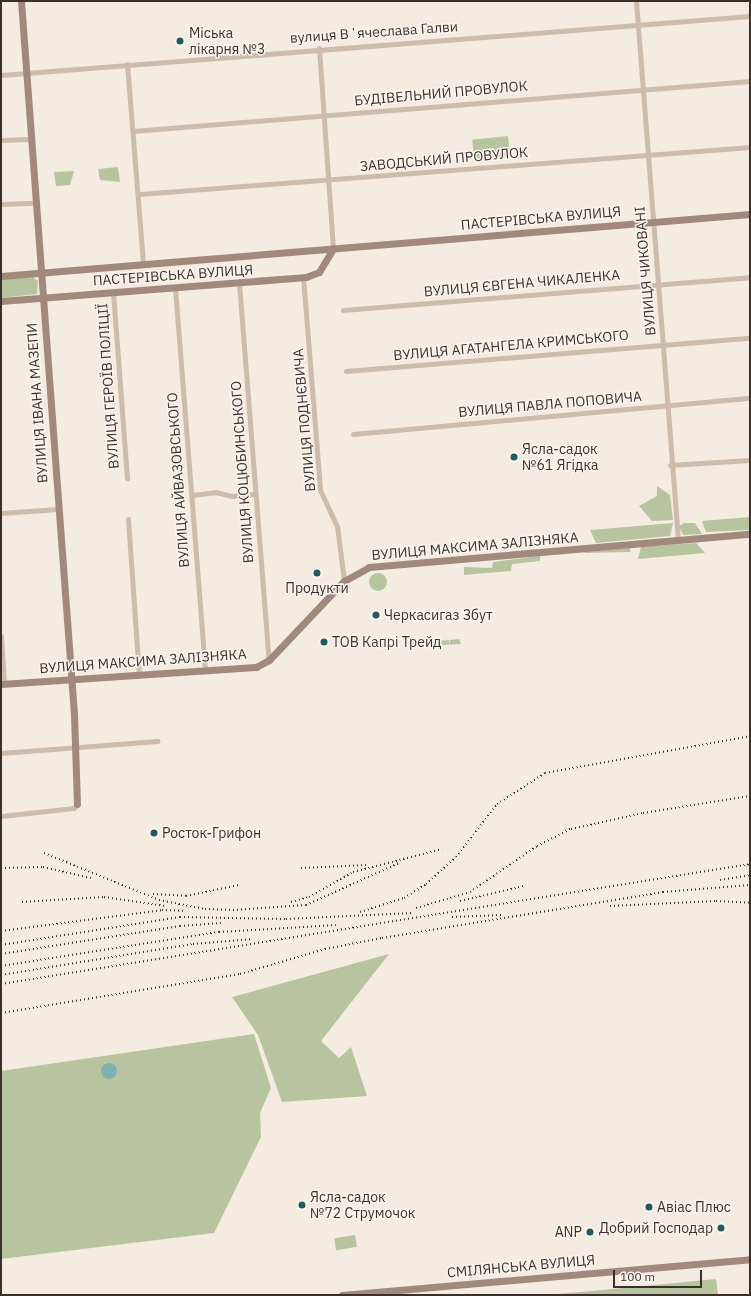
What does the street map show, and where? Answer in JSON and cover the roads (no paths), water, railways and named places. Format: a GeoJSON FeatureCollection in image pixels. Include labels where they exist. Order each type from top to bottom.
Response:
{"type":"FeatureCollection","features":[{"type":"Feature","properties":{"kind":"main road","name":"ВУЛИЦЯ ІВАНА МАЗЕПИ"},"geometry":{"type":"LineString","coordinates":[[21,1],[34,203],[70,679],[77,804]]}},
{"type":"Feature","properties":{"kind":"main road","name":"ПАСТЕРІВСЬКА ВУЛИЦЯ"},"geometry":{"type":"LineString","coordinates":[[1,276],[750,214]]}},
{"type":"Feature","properties":{"kind":"main road","name":"ПАСТЕРІВСЬКА ВУЛИЦЯ"},"geometry":{"type":"LineString","coordinates":[[1,301],[303,277],[319,272],[333,249]]}},
{"type":"Feature","properties":{"kind":"main road","name":"ВУЛИЦЯ МАКСИМА ЗАЛІЗНЯКА"},"geometry":{"type":"LineString","coordinates":[[3,684],[256,667],[269,660],[344,581],[369,567],[750,534]]}},
{"type":"Feature","properties":{"kind":"main road","name":"СМІЛЯНСЬКА ВУЛИЦЯ"},"geometry":{"type":"LineString","coordinates":[[342,1295],[403,1292],[750,1259]]}},
{"type":"Feature","properties":{"kind":"street","name":"ВУЛИЦЯ ЧИКОВАНІ"},"geometry":{"type":"LineString","coordinates":[[636,1],[659,284],[670,466],[678,540]]}},
{"type":"Feature","properties":{"kind":"street","name":"вулиця Вʼячеслава Галви"},"geometry":{"type":"LineString","coordinates":[[1,75],[319,48],[750,16]]}},
{"type":"Feature","properties":{"kind":"street"},"geometry":{"type":"LineString","coordinates":[[319,48],[325,115],[333,249]]}},
{"type":"Feature","properties":{"kind":"street"},"geometry":{"type":"LineString","coordinates":[[127,64],[140,194],[143,265]]}},
{"type":"Feature","properties":{"kind":"street","name":"БУДІВЕЛЬНИЙ ПРОВУЛОК"},"geometry":{"type":"LineString","coordinates":[[133,131],[750,81]]}},
{"type":"Feature","properties":{"kind":"street"},"geometry":{"type":"LineString","coordinates":[[1,140],[30,139]]}},
{"type":"Feature","properties":{"kind":"street","name":"ЗАВОДСЬКИЙ ПРОВУЛОК"},"geometry":{"type":"LineString","coordinates":[[140,194],[750,147]]}},
{"type":"Feature","properties":{"kind":"street"},"geometry":{"type":"LineString","coordinates":[[1,204],[34,203]]}},
{"type":"Feature","properties":{"kind":"street","name":"ВУЛИЦЯ ПОДНЄВИЧА"},"geometry":{"type":"LineString","coordinates":[[303,277],[320,490],[338,526],[344,581]]}},
{"type":"Feature","properties":{"kind":"street","name":"ВУЛИЦЯ ЄВГЕНА ЧИКАЛЕНКА"},"geometry":{"type":"LineString","coordinates":[[343,310],[750,277]]}},
{"type":"Feature","properties":{"kind":"street","name":"ВУЛИЦЯ КОЦЮБИНСЬКОГО"},"geometry":{"type":"LineString","coordinates":[[239,283],[269,660]]}},
{"type":"Feature","properties":{"kind":"street","name":"ВУЛИЦЯ АЙВАЗОВСЬКОГО"},"geometry":{"type":"LineString","coordinates":[[175,288],[205,671]]}},
{"type":"Feature","properties":{"kind":"street","name":"ВУЛИЦЯ ГЕРОЇВ ПОЛІЦІЇ"},"geometry":{"type":"LineString","coordinates":[[113,292],[127,478]]}},
{"type":"Feature","properties":{"kind":"street","name":"ВУЛИЦЯ АГАТАНГЕЛА КРИМСЬКОГО"},"geometry":{"type":"LineString","coordinates":[[346,371],[750,338]]}},
{"type":"Feature","properties":{"kind":"street","name":"ВУЛИЦЯ ПАВЛА ПОПОВИЧА"},"geometry":{"type":"LineString","coordinates":[[353,434],[750,398]]}},
{"type":"Feature","properties":{"kind":"street"},"geometry":{"type":"LineString","coordinates":[[670,466],[750,460]]}},
{"type":"Feature","properties":{"kind":"street"},"geometry":{"type":"LineString","coordinates":[[192,495],[215,492],[232,496],[255,494]]}},
{"type":"Feature","properties":{"kind":"street"},"geometry":{"type":"LineString","coordinates":[[1,513],[58,509]]}},
{"type":"Feature","properties":{"kind":"street"},"geometry":{"type":"LineString","coordinates":[[128,519],[139,676]]}},
{"type":"Feature","properties":{"kind":"street"},"geometry":{"type":"LineString","coordinates":[[1,636],[3,684]]}},
{"type":"Feature","properties":{"kind":"street"},"geometry":{"type":"LineString","coordinates":[[1,753],[158,741]]}},
{"type":"Feature","properties":{"kind":"street"},"geometry":{"type":"LineString","coordinates":[[1,816],[74,808],[77,804]]}},
{"type":"Feature","properties":{"kind":"water"},"geometry":{"type":"Polygon","coordinates":[[[106,1063],[112,1063],[117,1068],[115,1077],[112,1079],[106,1079],[101,1074],[101,1068],[106,1063]]]}},
{"type":"Feature","properties":{"kind":"railway"},"geometry":{"type":"LineString","coordinates":[[360,912],[404,898],[426,884],[456,857],[497,804],[545,773],[750,736]]}},
{"type":"Feature","properties":{"kind":"railway"},"geometry":{"type":"LineString","coordinates":[[416,908],[470,892],[537,846],[571,829],[643,813],[750,796]]}},
{"type":"Feature","properties":{"kind":"railway"},"geometry":{"type":"LineString","coordinates":[[291,902],[309,897],[353,872],[442,849]]}},
{"type":"Feature","properties":{"kind":"railway"},"geometry":{"type":"LineString","coordinates":[[44,853],[159,900],[205,909],[233,910],[306,905],[399,863]]}},
{"type":"Feature","properties":{"kind":"railway"},"geometry":{"type":"LineString","coordinates":[[1,984],[750,864]]}},
{"type":"Feature","properties":{"kind":"railway"},"geometry":{"type":"LineString","coordinates":[[301,868],[366,865]]}},
{"type":"Feature","properties":{"kind":"railway"},"geometry":{"type":"LineString","coordinates":[[1,868],[43,867],[91,878]]}},
{"type":"Feature","properties":{"kind":"railway"},"geometry":{"type":"LineString","coordinates":[[720,880],[750,875]]}},
{"type":"Feature","properties":{"kind":"railway"},"geometry":{"type":"LineString","coordinates":[[153,894],[186,896],[239,885]]}},
{"type":"Feature","properties":{"kind":"railway"},"geometry":{"type":"LineString","coordinates":[[1,1013],[240,974],[325,949],[382,938],[663,892],[750,885]]}},
{"type":"Feature","properties":{"kind":"railway"},"geometry":{"type":"LineString","coordinates":[[460,901],[524,886]]}},
{"type":"Feature","properties":{"kind":"railway"},"geometry":{"type":"LineString","coordinates":[[22,902],[104,897],[165,906]]}},
{"type":"Feature","properties":{"kind":"railway"},"geometry":{"type":"LineString","coordinates":[[610,906],[716,901],[750,903]]}},
{"type":"Feature","properties":{"kind":"railway"},"geometry":{"type":"LineString","coordinates":[[1,931],[162,910],[186,911]]}},
{"type":"Feature","properties":{"kind":"railway"},"geometry":{"type":"LineString","coordinates":[[1,945],[180,917],[286,919],[412,913]]}},
{"type":"Feature","properties":{"kind":"railway"},"geometry":{"type":"LineString","coordinates":[[452,917],[502,915]]}},
{"type":"Feature","properties":{"kind":"railway"},"geometry":{"type":"LineString","coordinates":[[1,954],[180,926],[221,923]]}},
{"type":"Feature","properties":{"kind":"railway"},"geometry":{"type":"LineString","coordinates":[[1,966],[219,932],[336,925]]}},
{"type":"Feature","properties":{"kind":"railway"},"geometry":{"type":"LineString","coordinates":[[1,975],[193,944],[253,939]]}},
{"type":"Feature","properties":{"kind":"place","name":"Міська лікарня №3"},"geometry":{"type":"Point","coordinates":[180,41]}},
{"type":"Feature","properties":{"kind":"place","name":"Ясла-садок №61 Ягідка"},"geometry":{"type":"Point","coordinates":[514,457]}},
{"type":"Feature","properties":{"kind":"place","name":"Продукти"},"geometry":{"type":"Point","coordinates":[317,573]}},
{"type":"Feature","properties":{"kind":"place","name":"Черкасигаз Збут"},"geometry":{"type":"Point","coordinates":[376,615]}},
{"type":"Feature","properties":{"kind":"place","name":"ТОВ Капрі Трейд"},"geometry":{"type":"Point","coordinates":[324,642]}},
{"type":"Feature","properties":{"kind":"place","name":"Росток-Грифон"},"geometry":{"type":"Point","coordinates":[154,833]}},
{"type":"Feature","properties":{"kind":"place","name":"Ясла-садок №72 Струмочок"},"geometry":{"type":"Point","coordinates":[302,1205]}},
{"type":"Feature","properties":{"kind":"place","name":"Авіас Плюс"},"geometry":{"type":"Point","coordinates":[649,1207]}},
{"type":"Feature","properties":{"kind":"place","name":"Добрий Господар"},"geometry":{"type":"Point","coordinates":[721,1228]}},
{"type":"Feature","properties":{"kind":"place","name":"ANP"},"geometry":{"type":"Point","coordinates":[590,1232]}}]}
